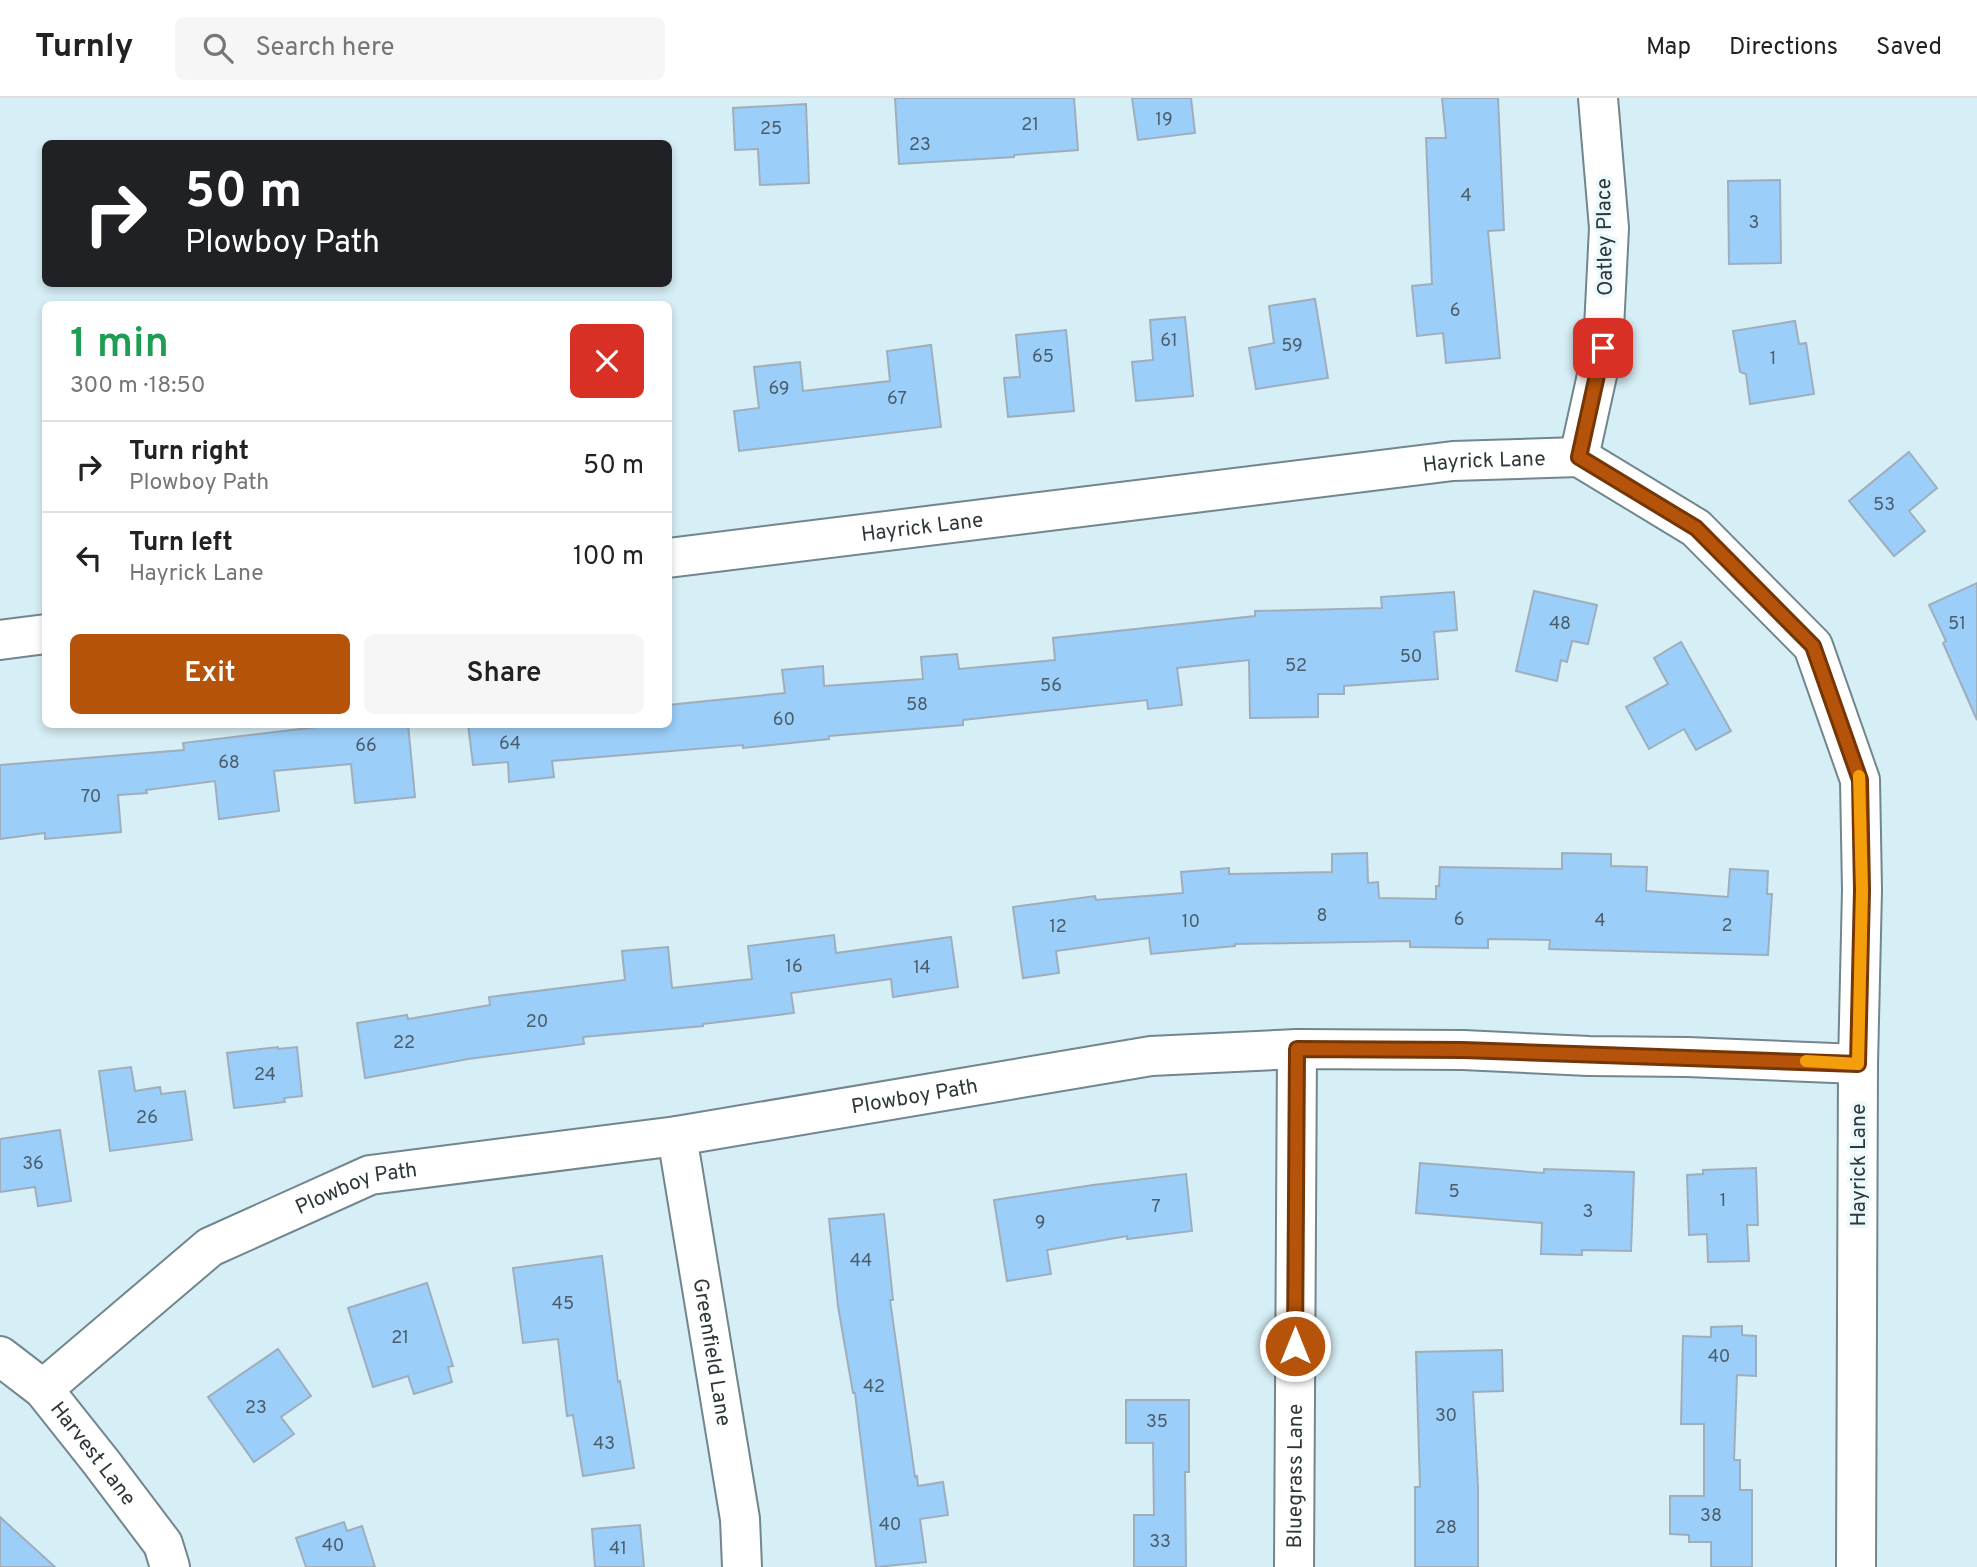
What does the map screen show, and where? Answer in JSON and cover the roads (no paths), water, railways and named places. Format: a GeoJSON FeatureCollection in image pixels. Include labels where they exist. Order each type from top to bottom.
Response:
{"type":"FeatureCollection","features":[{"type":"Feature","properties":{"kind":"street","name":"Oatley Place"},"geometry":{"type":"LineString","coordinates":[[1579,457],[1603,348],[1608,228],[1598,98]]}},
{"type":"Feature","properties":{"kind":"street","name":"Hayrick Lane"},"geometry":{"type":"LineString","coordinates":[[672,558],[1453,461],[1579,457],[1696,528],[1813,646],[1860,780],[1862,890],[1858,1064],[1856,1567]]}},
{"type":"Feature","properties":{"kind":"street"},"geometry":{"type":"LineString","coordinates":[[0,640],[42,635]]}},
{"type":"Feature","properties":{"kind":"street","name":"Plowboy Path"},"geometry":{"type":"LineString","coordinates":[[43,1389],[210,1247],[370,1175],[677,1136],[1151,1056],[1297,1049],[1463,1050],[1858,1064]]}},
{"type":"Feature","properties":{"kind":"street","name":"Bluegrass Lane"},"geometry":{"type":"LineString","coordinates":[[1294,1567],[1297,1049]]}},
{"type":"Feature","properties":{"kind":"street","name":"Greenfield Lane"},"geometry":{"type":"LineString","coordinates":[[677,1136],[740,1519],[742,1567]]}},
{"type":"Feature","properties":{"kind":"street","name":"Harvest Lane"},"geometry":{"type":"LineString","coordinates":[[0,1356],[43,1389],[163,1544],[170,1567]]}}]}
